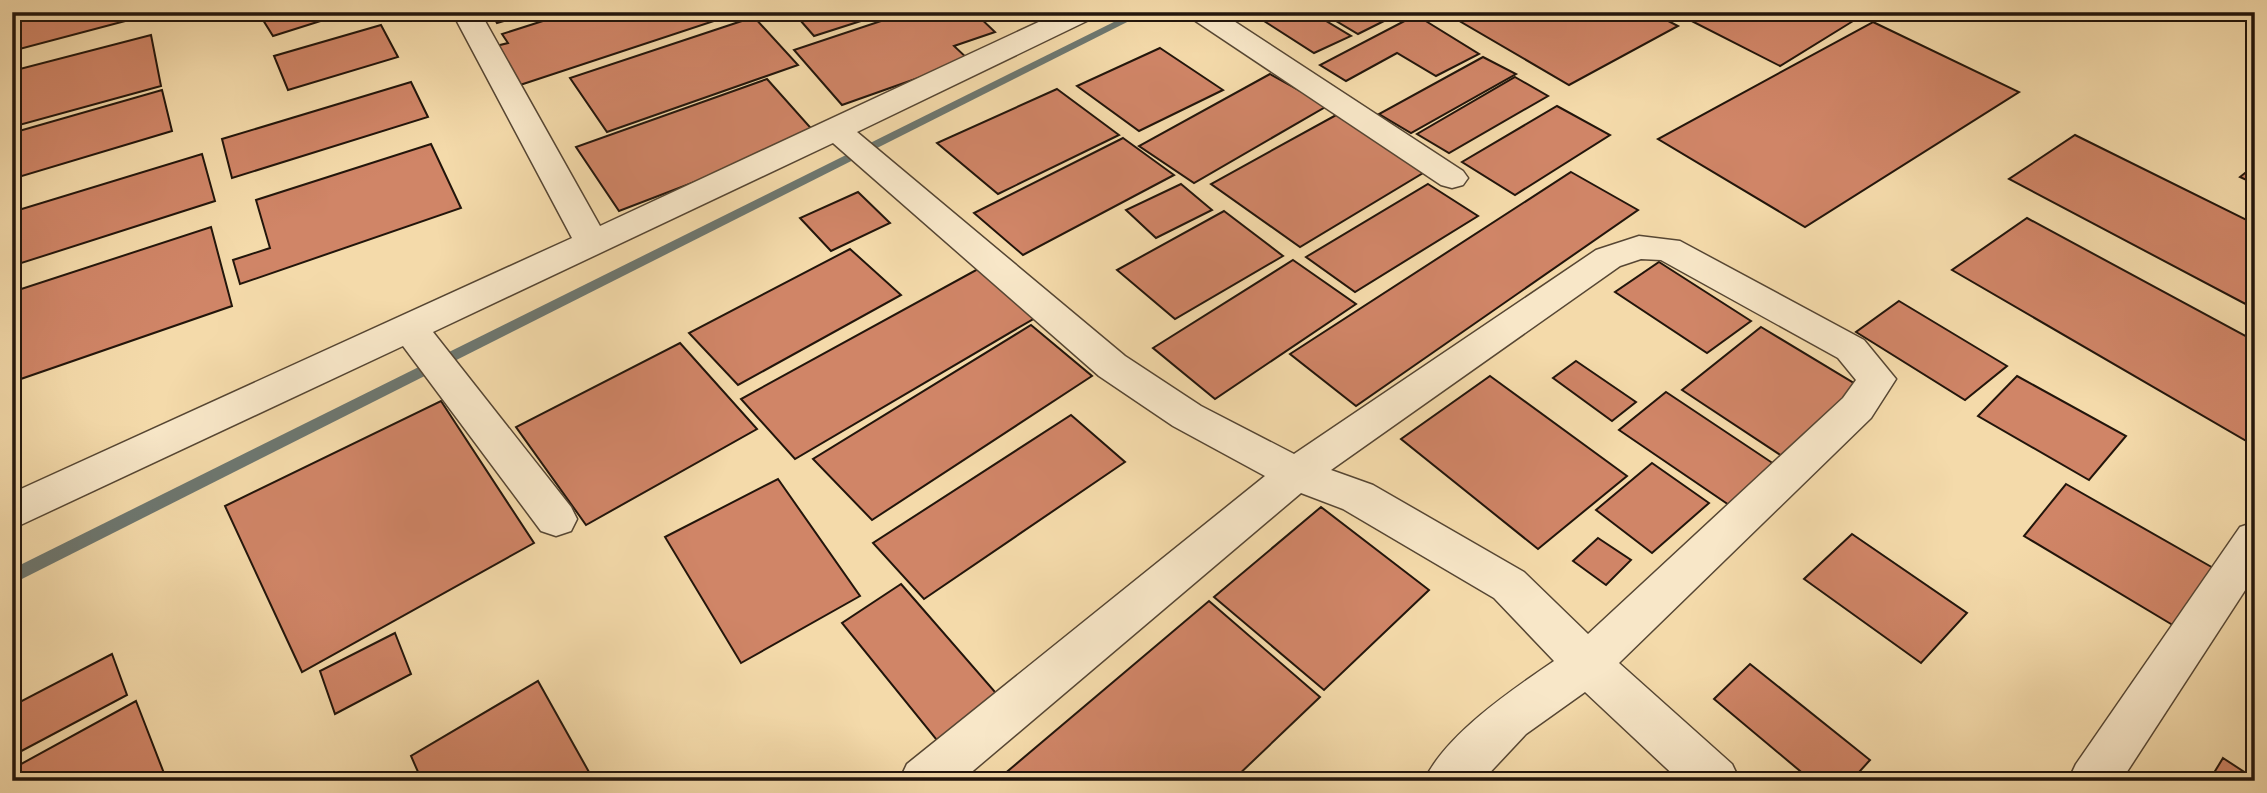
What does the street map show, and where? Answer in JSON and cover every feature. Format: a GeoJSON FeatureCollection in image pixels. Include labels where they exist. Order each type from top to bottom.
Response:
{"type":"FeatureCollection","features":[{"type":"Feature","properties":{"kind":"street"},"geometry":{"type":"LineString","coordinates":[[466,12],[592,243]]}},
{"type":"Feature","properties":{"kind":"street"},"geometry":{"type":"LineString","coordinates":[[1201,12],[1452,178]]}},
{"type":"Feature","properties":{"kind":"street"},"geometry":{"type":"LineString","coordinates":[[12,512],[426,350],[592,243],[854,145],[1071,14]]}},
{"type":"Feature","properties":{"kind":"street"},"geometry":{"type":"LineString","coordinates":[[854,145],[1112,366],[1187,416],[1296,474],[1358,497],[1509,585],[1587,664],[1715,781]]}},
{"type":"Feature","properties":{"kind":"street"},"geometry":{"type":"LineString","coordinates":[[924,781],[1296,474],[1608,258],[1639,247],[1668,248],[1851,349],[1877,379],[1857,408],[1587,664],[1509,719],[1449,781]]}},
{"type":"Feature","properties":{"kind":"street"},"geometry":{"type":"LineString","coordinates":[[426,350],[556,519]]}},
{"type":"Feature","properties":{"kind":"street"},"geometry":{"type":"LineString","coordinates":[[2094,781],[2255,538]]}},
{"type":"Feature","properties":{"kind":"building"},"geometry":{"type":"Polygon","coordinates":[[[25,12],[127,12],[129,20],[12,51],[12,16],[25,12]]]}},
{"type":"Feature","properties":{"kind":"building"},"geometry":{"type":"Polygon","coordinates":[[[258,12],[349,12],[273,36],[258,12]]]}},
{"type":"Feature","properties":{"kind":"building"},"geometry":{"type":"Polygon","coordinates":[[[491,12],[535,12],[497,23],[491,12]]]}},
{"type":"Feature","properties":{"kind":"building"},"geometry":{"type":"Polygon","coordinates":[[[571,12],[711,12],[717,20],[517,86],[492,47],[508,43],[502,34],[571,12]]]}},
{"type":"Feature","properties":{"kind":"building"},"geometry":{"type":"Polygon","coordinates":[[[793,12],[889,12],[814,36],[793,12]]]}},
{"type":"Feature","properties":{"kind":"building"},"geometry":{"type":"Polygon","coordinates":[[[908,12],[974,12],[995,32],[954,46],[969,60],[842,105],[794,50],[908,12]]]}},
{"type":"Feature","properties":{"kind":"building"},"geometry":{"type":"Polygon","coordinates":[[[1311,12],[1351,36],[1314,53],[1253,14],[1311,12]]]}},
{"type":"Feature","properties":{"kind":"building"},"geometry":{"type":"Polygon","coordinates":[[[1321,12],[1402,12],[1358,34],[1321,12]]]}},
{"type":"Feature","properties":{"kind":"building"},"geometry":{"type":"Polygon","coordinates":[[[1444,12],[1651,12],[1678,26],[1569,85],[1444,12]]]}},
{"type":"Feature","properties":{"kind":"building"},"geometry":{"type":"Polygon","coordinates":[[[1674,12],[1845,12],[1858,18],[1780,66],[1674,12]]]}},
{"type":"Feature","properties":{"kind":"building"},"geometry":{"type":"Polygon","coordinates":[[[1416,15],[1479,54],[1436,76],[1397,53],[1346,81],[1320,65],[1416,15]]]}},
{"type":"Feature","properties":{"kind":"building"},"geometry":{"type":"Polygon","coordinates":[[[754,17],[798,65],[607,132],[570,78],[754,17]]]}},
{"type":"Feature","properties":{"kind":"building"},"geometry":{"type":"Polygon","coordinates":[[[1873,22],[2019,92],[1805,227],[1658,139],[1873,22]]]}},
{"type":"Feature","properties":{"kind":"building"},"geometry":{"type":"Polygon","coordinates":[[[381,25],[398,57],[288,90],[274,56],[381,25]]]}},
{"type":"Feature","properties":{"kind":"building"},"geometry":{"type":"Polygon","coordinates":[[[151,35],[161,86],[12,127],[12,71],[151,35]]]}},
{"type":"Feature","properties":{"kind":"building"},"geometry":{"type":"Polygon","coordinates":[[[1160,48],[1223,90],[1139,131],[1077,86],[1160,48]]]}},
{"type":"Feature","properties":{"kind":"building"},"geometry":{"type":"Polygon","coordinates":[[[1483,57],[1516,74],[1411,133],[1379,114],[1483,57]]]}},
{"type":"Feature","properties":{"kind":"building"},"geometry":{"type":"Polygon","coordinates":[[[1270,74],[1327,106],[1194,183],[1139,146],[1270,74]]]}},
{"type":"Feature","properties":{"kind":"building"},"geometry":{"type":"Polygon","coordinates":[[[1515,77],[1548,96],[1449,153],[1417,134],[1515,77]]]}},
{"type":"Feature","properties":{"kind":"building"},"geometry":{"type":"Polygon","coordinates":[[[767,79],[817,135],[619,211],[576,147],[767,79]]]}},
{"type":"Feature","properties":{"kind":"building"},"geometry":{"type":"Polygon","coordinates":[[[411,82],[428,117],[232,178],[222,139],[411,82]]]}},
{"type":"Feature","properties":{"kind":"building"},"geometry":{"type":"Polygon","coordinates":[[[1057,89],[1119,135],[998,194],[937,143],[1057,89]]]}},
{"type":"Feature","properties":{"kind":"building"},"geometry":{"type":"Polygon","coordinates":[[[162,90],[172,131],[12,179],[12,133],[162,90]]]}},
{"type":"Feature","properties":{"kind":"building"},"geometry":{"type":"Polygon","coordinates":[[[1557,106],[1610,135],[1515,195],[1462,162],[1557,106]]]}},
{"type":"Feature","properties":{"kind":"building"},"geometry":{"type":"Polygon","coordinates":[[[1338,114],[1428,170],[1300,247],[1211,184],[1338,114]]]}},
{"type":"Feature","properties":{"kind":"building"},"geometry":{"type":"Polygon","coordinates":[[[2075,135],[2255,224],[2255,309],[2009,179],[2075,135]]]}},
{"type":"Feature","properties":{"kind":"building"},"geometry":{"type":"Polygon","coordinates":[[[1123,138],[1174,175],[1023,255],[974,213],[1123,138]]]}},
{"type":"Feature","properties":{"kind":"building"},"geometry":{"type":"Polygon","coordinates":[[[431,144],[461,208],[240,284],[233,260],[270,248],[256,200],[431,144]]]}},
{"type":"Feature","properties":{"kind":"building"},"geometry":{"type":"Polygon","coordinates":[[[202,154],[215,201],[12,266],[12,212],[202,154]]]}},
{"type":"Feature","properties":{"kind":"building"},"geometry":{"type":"Polygon","coordinates":[[[2255,165],[2255,184],[2240,177],[2255,165]]]}},
{"type":"Feature","properties":{"kind":"building"},"geometry":{"type":"Polygon","coordinates":[[[1571,172],[1638,210],[1356,406],[1290,354],[1571,172]]]}},
{"type":"Feature","properties":{"kind":"building"},"geometry":{"type":"Polygon","coordinates":[[[1181,184],[1212,210],[1156,238],[1126,210],[1181,184]]]}},
{"type":"Feature","properties":{"kind":"building"},"geometry":{"type":"Polygon","coordinates":[[[1428,184],[1478,216],[1355,292],[1306,257],[1428,184]]]}},
{"type":"Feature","properties":{"kind":"building"},"geometry":{"type":"Polygon","coordinates":[[[858,192],[890,223],[831,251],[800,218],[858,192]]]}},
{"type":"Feature","properties":{"kind":"building"},"geometry":{"type":"Polygon","coordinates":[[[1224,211],[1283,256],[1175,319],[1117,270],[1224,211]]]}},
{"type":"Feature","properties":{"kind":"building"},"geometry":{"type":"Polygon","coordinates":[[[2027,218],[2255,341],[2255,446],[1952,270],[2027,218]]]}},
{"type":"Feature","properties":{"kind":"building"},"geometry":{"type":"Polygon","coordinates":[[[211,227],[232,306],[12,382],[12,292],[211,227]]]}},
{"type":"Feature","properties":{"kind":"building"},"geometry":{"type":"Polygon","coordinates":[[[850,249],[901,295],[738,385],[689,333],[850,249]]]}},
{"type":"Feature","properties":{"kind":"building"},"geometry":{"type":"Polygon","coordinates":[[[1293,260],[1356,304],[1215,399],[1153,348],[1293,260]]]}},
{"type":"Feature","properties":{"kind":"building"},"geometry":{"type":"Polygon","coordinates":[[[1659,262],[1751,321],[1707,353],[1615,292],[1659,262]]]}},
{"type":"Feature","properties":{"kind":"building"},"geometry":{"type":"Polygon","coordinates":[[[978,269],[1035,318],[795,459],[741,399],[978,269]]]}},
{"type":"Feature","properties":{"kind":"building"},"geometry":{"type":"Polygon","coordinates":[[[1899,301],[2007,366],[1965,400],[1856,332],[1899,301]]]}},
{"type":"Feature","properties":{"kind":"building"},"geometry":{"type":"Polygon","coordinates":[[[1031,325],[1092,376],[872,520],[813,459],[1031,325]]]}},
{"type":"Feature","properties":{"kind":"building"},"geometry":{"type":"Polygon","coordinates":[[[1761,327],[1862,388],[1785,458],[1682,390],[1761,327]]]}},
{"type":"Feature","properties":{"kind":"building"},"geometry":{"type":"Polygon","coordinates":[[[680,343],[757,429],[586,525],[516,427],[680,343]]]}},
{"type":"Feature","properties":{"kind":"building"},"geometry":{"type":"Polygon","coordinates":[[[1576,361],[1636,402],[1612,421],[1553,378],[1576,361]]]}},
{"type":"Feature","properties":{"kind":"building"},"geometry":{"type":"Polygon","coordinates":[[[1490,376],[1627,476],[1538,549],[1401,439],[1490,376]]]}},
{"type":"Feature","properties":{"kind":"building"},"geometry":{"type":"Polygon","coordinates":[[[2017,376],[2126,436],[2089,480],[1978,416],[2017,376]]]}},
{"type":"Feature","properties":{"kind":"building"},"geometry":{"type":"Polygon","coordinates":[[[1666,392],[1777,466],[1732,507],[1619,430],[1666,392]]]}},
{"type":"Feature","properties":{"kind":"building"},"geometry":{"type":"Polygon","coordinates":[[[441,401],[534,543],[302,672],[225,506],[441,401]]]}},
{"type":"Feature","properties":{"kind":"building"},"geometry":{"type":"Polygon","coordinates":[[[1071,415],[1125,462],[924,599],[873,543],[1071,415]]]}},
{"type":"Feature","properties":{"kind":"building"},"geometry":{"type":"Polygon","coordinates":[[[1652,463],[1709,503],[1652,553],[1596,510],[1652,463]]]}},
{"type":"Feature","properties":{"kind":"building"},"geometry":{"type":"Polygon","coordinates":[[[778,479],[860,596],[741,663],[665,537],[778,479]]]}},
{"type":"Feature","properties":{"kind":"building"},"geometry":{"type":"Polygon","coordinates":[[[2066,484],[2215,569],[2176,627],[2024,536],[2066,484]]]}},
{"type":"Feature","properties":{"kind":"building"},"geometry":{"type":"Polygon","coordinates":[[[1321,507],[1429,590],[1324,690],[1214,597],[1321,507]]]}},
{"type":"Feature","properties":{"kind":"building"},"geometry":{"type":"Polygon","coordinates":[[[1852,534],[1967,613],[1921,663],[1804,579],[1852,534]]]}},
{"type":"Feature","properties":{"kind":"building"},"geometry":{"type":"Polygon","coordinates":[[[1598,538],[1631,560],[1606,585],[1573,561],[1598,538]]]}},
{"type":"Feature","properties":{"kind":"building"},"geometry":{"type":"Polygon","coordinates":[[[901,584],[1002,700],[940,744],[842,623],[901,584]]]}},
{"type":"Feature","properties":{"kind":"building"},"geometry":{"type":"Polygon","coordinates":[[[1209,601],[1320,697],[1232,781],[996,781],[1209,601]]]}},
{"type":"Feature","properties":{"kind":"building"},"geometry":{"type":"Polygon","coordinates":[[[395,633],[411,674],[335,714],[320,671],[395,633]]]}},
{"type":"Feature","properties":{"kind":"building"},"geometry":{"type":"Polygon","coordinates":[[[112,654],[127,695],[12,756],[12,706],[112,654]]]}},
{"type":"Feature","properties":{"kind":"building"},"geometry":{"type":"Polygon","coordinates":[[[1750,664],[1870,760],[1851,781],[1812,781],[1714,699],[1750,664]]]}},
{"type":"Feature","properties":{"kind":"building"},"geometry":{"type":"Polygon","coordinates":[[[538,681],[594,781],[422,781],[411,756],[538,681]]]}},
{"type":"Feature","properties":{"kind":"building"},"geometry":{"type":"Polygon","coordinates":[[[136,701],[167,781],[12,781],[12,769],[136,701]]]}},
{"type":"Feature","properties":{"kind":"building"},"geometry":{"type":"Polygon","coordinates":[[[2223,758],[2255,779],[2255,781],[2209,781],[2223,758]]]}},
{"type":"Feature","properties":{"kind":"waterway"},"geometry":{"type":"LineString","coordinates":[[12,577],[1142,12]]}}]}
